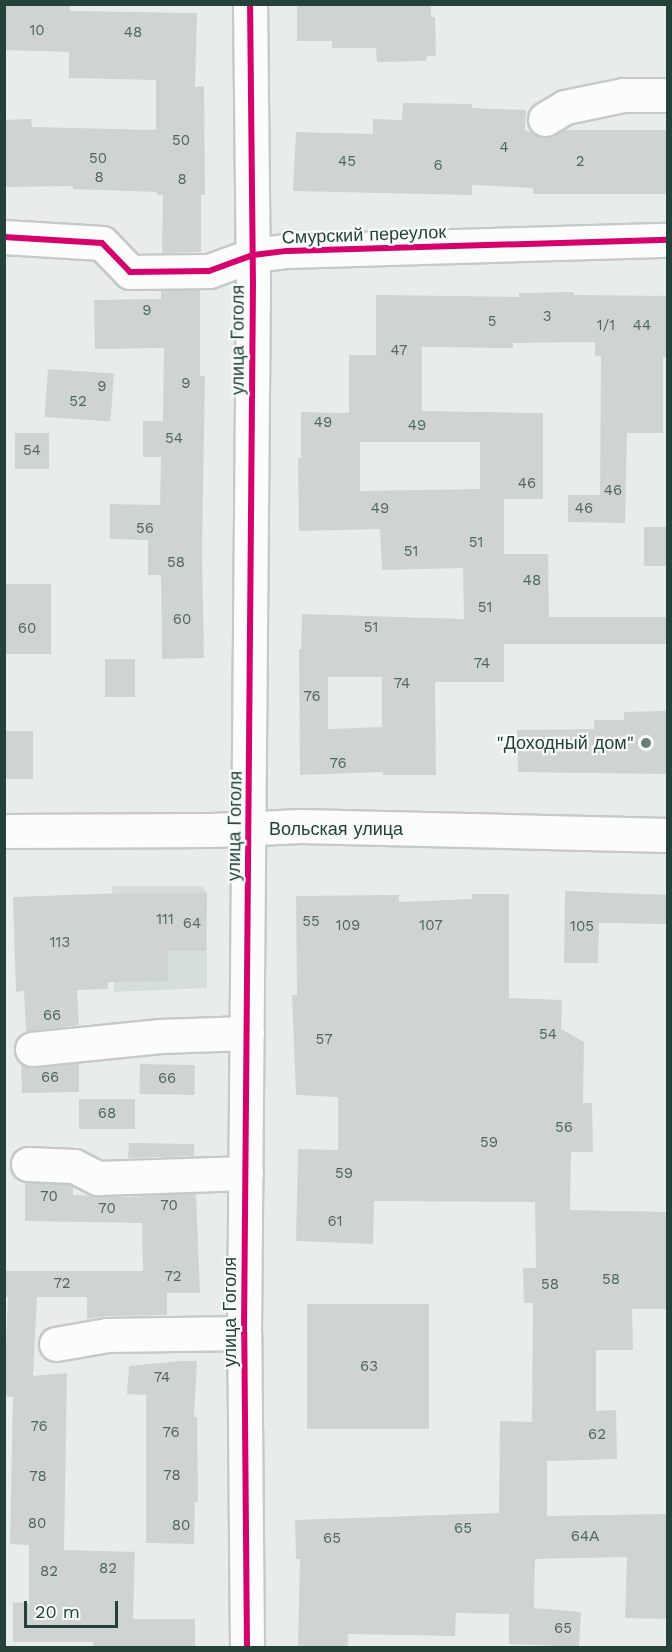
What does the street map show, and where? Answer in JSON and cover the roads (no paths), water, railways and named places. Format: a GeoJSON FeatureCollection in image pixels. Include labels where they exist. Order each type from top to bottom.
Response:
{"type":"FeatureCollection","features":[{"type":"Feature","properties":{"kind":"street","name":"улица Гоголя"},"geometry":{"type":"LineString","coordinates":[[247,1647],[244,1333],[253,255],[250,4]]}},
{"type":"Feature","properties":{"kind":"street"},"geometry":{"type":"LineString","coordinates":[[545,119],[565,107],[623,95],[668,95]]}},
{"type":"Feature","properties":{"kind":"street","name":"Смурский переулок"},"geometry":{"type":"LineString","coordinates":[[4,237],[102,243],[130,272],[209,271],[253,255],[287,251],[668,240]]}},
{"type":"Feature","properties":{"kind":"street","name":"Вольская улица"},"geometry":{"type":"LineString","coordinates":[[4,831],[249,829],[301,826],[668,835]]}},
{"type":"Feature","properties":{"kind":"street"},"geometry":{"type":"LineString","coordinates":[[32,1049],[160,1036],[247,1033]]}},
{"type":"Feature","properties":{"kind":"street"},"geometry":{"type":"LineString","coordinates":[[28,1164],[74,1166],[98,1178],[246,1173]]}},
{"type":"Feature","properties":{"kind":"street"},"geometry":{"type":"LineString","coordinates":[[56,1344],[107,1335],[244,1333]]}},
{"type":"Feature","properties":{"kind":"place","name":"\"Доходный дом\""},"geometry":{"type":"Point","coordinates":[646,743]}}]}
